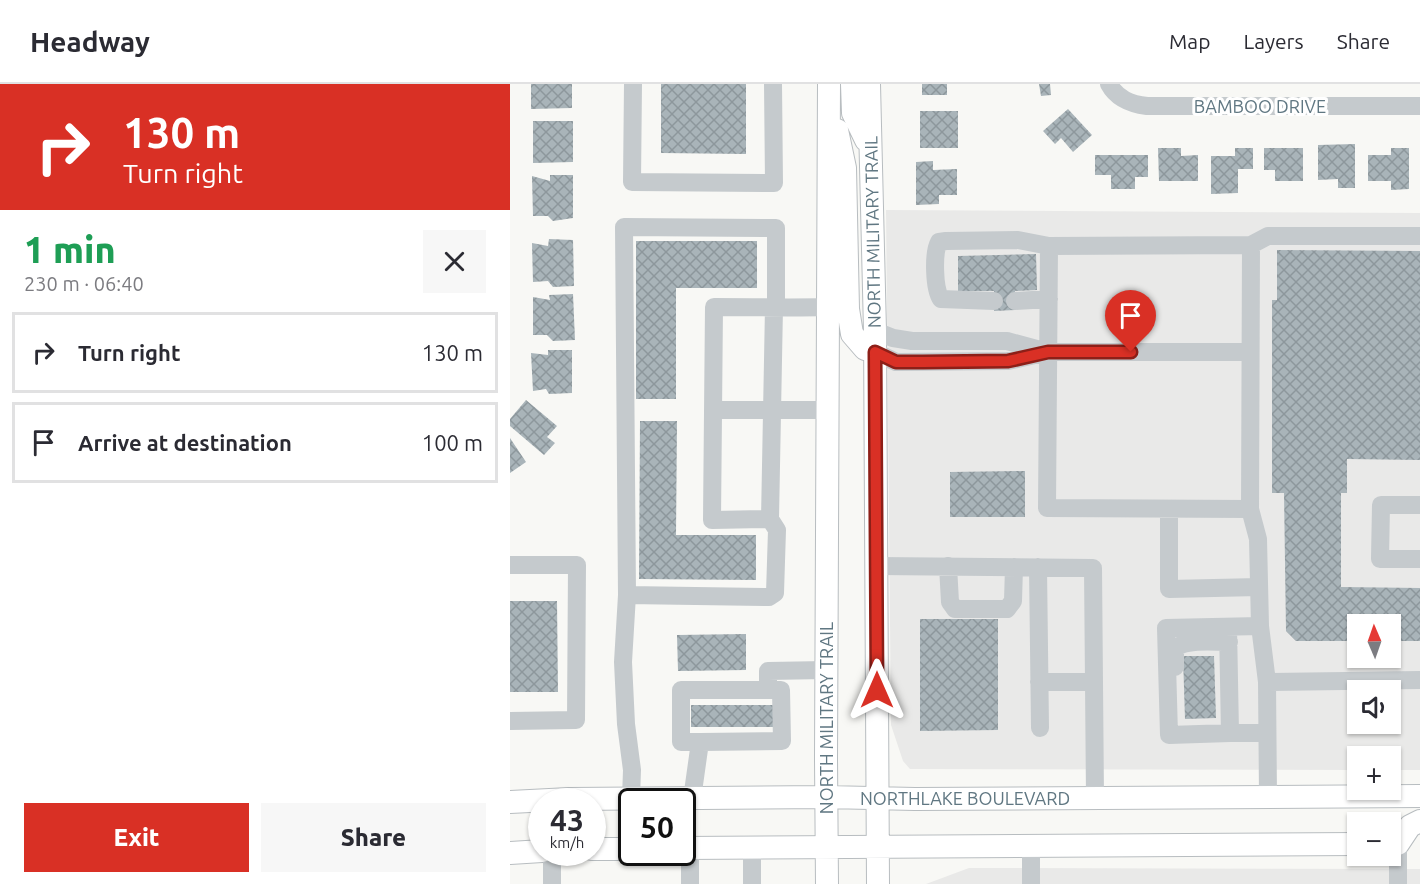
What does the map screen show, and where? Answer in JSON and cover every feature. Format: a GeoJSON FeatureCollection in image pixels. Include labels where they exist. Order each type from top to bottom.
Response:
{"type":"FeatureCollection","features":[{"type":"Feature","properties":{"kind":"main road"},"geometry":{"type":"LineString","coordinates":[[852,84],[853,113],[870,147]]}},
{"type":"Feature","properties":{"kind":"main road","name":"NORTH MILITARY TRAIL"},"geometry":{"type":"LineString","coordinates":[[869,84],[875,342],[878,884]]}},
{"type":"Feature","properties":{"kind":"main road"},"geometry":{"type":"LineString","coordinates":[[829,93],[845,168],[848,309],[852,334],[865,349],[875,342]]}},
{"type":"Feature","properties":{"kind":"main road","name":"NORTH MILITARY TRAIL"},"geometry":{"type":"LineString","coordinates":[[827,884],[829,93]]}},
{"type":"Feature","properties":{"kind":"main road","name":"NORTHLAKE BOULEVARD"},"geometry":{"type":"LineString","coordinates":[[696,799],[1420,796]]}},
{"type":"Feature","properties":{"kind":"main road","name":"NORTHLAKE BOULEVARD"},"geometry":{"type":"LineString","coordinates":[[510,802],[618,798]]}},
{"type":"Feature","properties":{"kind":"main road"},"geometry":{"type":"LineString","coordinates":[[1403,844],[1410,826],[1420,820]]}},
{"type":"Feature","properties":{"kind":"main road"},"geometry":{"type":"LineString","coordinates":[[696,848],[1347,844]]}},
{"type":"Feature","properties":{"kind":"main road"},"geometry":{"type":"LineString","coordinates":[[510,852],[528,851]]}},
{"type":"Feature","properties":{"kind":"street"},"geometry":{"type":"LineString","coordinates":[[633,84],[632,182],[774,183],[773,84]]}},
{"type":"Feature","properties":{"kind":"street","name":"BAMBOO DRIVE"},"geometry":{"type":"LineString","coordinates":[[1109,84],[1122,99],[1147,106],[1420,106]]}},
{"type":"Feature","properties":{"kind":"street"},"geometry":{"type":"LineString","coordinates":[[627,595],[769,597],[775,592],[778,533],[770,519],[776,228],[624,227],[627,595],[623,663],[626,724],[632,770],[631,788]]}},
{"type":"Feature","properties":{"kind":"street"},"geometry":{"type":"LineString","coordinates":[[994,301],[941,299],[937,291],[935,249],[939,242],[1018,240],[1049,246],[1251,245],[1268,236],[1420,236]]}},
{"type":"Feature","properties":{"kind":"street"},"geometry":{"type":"LineString","coordinates":[[1251,245],[1250,509],[1258,539],[1260,626],[1267,682],[1268,797]]}},
{"type":"Feature","properties":{"kind":"street"},"geometry":{"type":"LineString","coordinates":[[1049,246],[1047,508],[1250,509]]}},
{"type":"Feature","properties":{"kind":"street"},"geometry":{"type":"LineString","coordinates":[[1015,301],[1049,299]]}},
{"type":"Feature","properties":{"kind":"street"},"geometry":{"type":"LineString","coordinates":[[770,519],[712,519],[714,307],[828,307]]}},
{"type":"Feature","properties":{"kind":"street"},"geometry":{"type":"LineString","coordinates":[[875,342],[896,362],[1008,361],[1048,352],[1250,352]]}},
{"type":"Feature","properties":{"kind":"street"},"geometry":{"type":"LineString","coordinates":[[713,411],[827,410]]}},
{"type":"Feature","properties":{"kind":"street"},"geometry":{"type":"LineString","coordinates":[[1420,505],[1381,505],[1380,559],[1420,559]]}},
{"type":"Feature","properties":{"kind":"street"},"geometry":{"type":"LineString","coordinates":[[1169,509],[1169,589],[1259,587]]}},
{"type":"Feature","properties":{"kind":"street"},"geometry":{"type":"LineString","coordinates":[[510,565],[577,565],[576,720],[510,721]]}},
{"type":"Feature","properties":{"kind":"street"},"geometry":{"type":"LineString","coordinates":[[877,566],[1093,568],[1095,798]]}},
{"type":"Feature","properties":{"kind":"street"},"geometry":{"type":"LineString","coordinates":[[948,566],[952,608],[986,609],[1007,609],[1011,606],[1014,567]]}},
{"type":"Feature","properties":{"kind":"street"},"geometry":{"type":"LineString","coordinates":[[1038,567],[1040,728]]}},
{"type":"Feature","properties":{"kind":"street"},"geometry":{"type":"LineString","coordinates":[[1260,626],[1228,634],[1166,628],[1169,735],[1267,733]]}},
{"type":"Feature","properties":{"kind":"street"},"geometry":{"type":"LineString","coordinates":[[1228,634],[1230,733]]}},
{"type":"Feature","properties":{"kind":"street"},"geometry":{"type":"LineString","coordinates":[[768,690],[768,671],[826,670]]}},
{"type":"Feature","properties":{"kind":"street"},"geometry":{"type":"LineString","coordinates":[[1267,682],[1420,680]]}},
{"type":"Feature","properties":{"kind":"street"},"geometry":{"type":"LineString","coordinates":[[1039,682],[1094,682]]}},
{"type":"Feature","properties":{"kind":"street"},"geometry":{"type":"LineString","coordinates":[[681,690],[768,690],[781,690],[782,741],[681,742],[681,690]]}},
{"type":"Feature","properties":{"kind":"street"},"geometry":{"type":"LineString","coordinates":[[694,788],[700,742]]}},
{"type":"Feature","properties":{"kind":"street"},"geometry":{"type":"LineString","coordinates":[[1398,884],[1403,844]]}},
{"type":"Feature","properties":{"kind":"street"},"geometry":{"type":"LineString","coordinates":[[752,847],[752,884]]}},
{"type":"Feature","properties":{"kind":"street"},"geometry":{"type":"LineString","coordinates":[[1031,847],[1031,884]]}},
{"type":"Feature","properties":{"kind":"street"},"geometry":{"type":"LineString","coordinates":[[552,866],[552,884]]}},
{"type":"Feature","properties":{"kind":"street"},"geometry":{"type":"LineString","coordinates":[[688,866],[690,884]]}},
{"type":"Feature","properties":{"kind":"shaded area"},"geometry":{"type":"Polygon","coordinates":[[[886,210],[1420,213],[1420,770],[1401,770],[1401,746],[1347,746],[1347,770],[910,769],[903,761],[891,725],[886,210]]]}},
{"type":"Feature","properties":{"kind":"shaded area"},"geometry":{"type":"Polygon","coordinates":[[[969,868],[1420,869],[1420,884],[926,884],[969,868]]]}},
{"type":"Feature","properties":{"kind":"building"},"geometry":{"type":"Polygon","coordinates":[[[531,84],[572,84],[572,108],[531,109],[531,84]]]}},
{"type":"Feature","properties":{"kind":"building"},"geometry":{"type":"Polygon","coordinates":[[[661,84],[746,84],[746,154],[661,153],[661,84]]]}},
{"type":"Feature","properties":{"kind":"building"},"geometry":{"type":"Polygon","coordinates":[[[922,84],[947,84],[947,95],[922,95],[922,84]]]}},
{"type":"Feature","properties":{"kind":"building"},"geometry":{"type":"Polygon","coordinates":[[[1039,84],[1050,84],[1051,95],[1041,96],[1039,84]]]}},
{"type":"Feature","properties":{"kind":"building"},"geometry":{"type":"Polygon","coordinates":[[[1068,109],[1092,135],[1073,152],[1061,138],[1055,144],[1043,131],[1068,109]]]}},
{"type":"Feature","properties":{"kind":"building"},"geometry":{"type":"Polygon","coordinates":[[[920,111],[958,111],[958,148],[920,148],[920,111]]]}},
{"type":"Feature","properties":{"kind":"building"},"geometry":{"type":"Polygon","coordinates":[[[533,121],[573,121],[573,162],[533,163],[533,121]]]}},
{"type":"Feature","properties":{"kind":"building"},"geometry":{"type":"Polygon","coordinates":[[[1355,144],[1355,188],[1338,188],[1338,179],[1318,180],[1318,145],[1355,144]]]}},
{"type":"Feature","properties":{"kind":"building"},"geometry":{"type":"Polygon","coordinates":[[[1158,148],[1181,148],[1181,156],[1198,155],[1198,181],[1159,181],[1158,148]]]}},
{"type":"Feature","properties":{"kind":"building"},"geometry":{"type":"Polygon","coordinates":[[[1235,148],[1253,148],[1253,169],[1238,169],[1238,193],[1211,194],[1211,156],[1235,156],[1235,148]]]}},
{"type":"Feature","properties":{"kind":"building"},"geometry":{"type":"Polygon","coordinates":[[[1264,148],[1303,148],[1303,181],[1275,181],[1275,170],[1264,170],[1264,148]]]}},
{"type":"Feature","properties":{"kind":"building"},"geometry":{"type":"Polygon","coordinates":[[[1391,148],[1409,148],[1409,189],[1391,190],[1391,181],[1368,181],[1368,155],[1391,155],[1391,148]]]}},
{"type":"Feature","properties":{"kind":"building"},"geometry":{"type":"Polygon","coordinates":[[[1095,155],[1148,155],[1148,177],[1135,177],[1135,189],[1111,189],[1111,175],[1095,175],[1095,155]]]}},
{"type":"Feature","properties":{"kind":"building"},"geometry":{"type":"Polygon","coordinates":[[[933,161],[933,170],[957,169],[957,195],[939,195],[939,204],[916,205],[916,162],[933,161]]]}},
{"type":"Feature","properties":{"kind":"building"},"geometry":{"type":"Polygon","coordinates":[[[550,175],[573,175],[573,218],[553,221],[548,216],[533,216],[532,176],[550,181],[550,175]]]}},
{"type":"Feature","properties":{"kind":"building"},"geometry":{"type":"Polygon","coordinates":[[[549,239],[573,240],[574,286],[553,287],[548,281],[533,282],[532,243],[548,246],[549,239]]]}},
{"type":"Feature","properties":{"kind":"building"},"geometry":{"type":"Polygon","coordinates":[[[636,241],[757,241],[757,288],[676,288],[676,399],[636,399],[636,241]]]}},
{"type":"Feature","properties":{"kind":"building"},"geometry":{"type":"Polygon","coordinates":[[[1277,250],[1420,251],[1420,460],[1347,459],[1347,493],[1341,493],[1341,587],[1420,588],[1420,641],[1401,641],[1401,614],[1347,614],[1347,641],[1296,641],[1286,631],[1284,493],[1272,493],[1272,300],[1277,300],[1277,250]]]}},
{"type":"Feature","properties":{"kind":"building"},"geometry":{"type":"Polygon","coordinates":[[[1036,254],[1037,290],[1015,291],[1015,310],[994,311],[994,291],[958,291],[958,256],[1036,254]]]}},
{"type":"Feature","properties":{"kind":"building"},"geometry":{"type":"Polygon","coordinates":[[[573,294],[575,340],[553,341],[547,335],[533,335],[533,297],[550,300],[549,295],[573,294]]]}},
{"type":"Feature","properties":{"kind":"building"},"geometry":{"type":"Polygon","coordinates":[[[548,350],[572,350],[572,393],[549,394],[546,389],[533,391],[531,353],[548,355],[548,350]]]}},
{"type":"Feature","properties":{"kind":"building"},"geometry":{"type":"Polygon","coordinates":[[[526,400],[557,426],[547,437],[555,443],[544,455],[510,426],[510,419],[526,400]]]}},
{"type":"Feature","properties":{"kind":"building"},"geometry":{"type":"Polygon","coordinates":[[[640,421],[677,421],[676,535],[756,535],[756,580],[639,579],[640,421]]]}},
{"type":"Feature","properties":{"kind":"building"},"geometry":{"type":"Polygon","coordinates":[[[510,438],[526,462],[510,473],[510,438]]]}},
{"type":"Feature","properties":{"kind":"building"},"geometry":{"type":"Polygon","coordinates":[[[1025,471],[1025,517],[950,517],[950,472],[1025,471]]]}},
{"type":"Feature","properties":{"kind":"building"},"geometry":{"type":"Polygon","coordinates":[[[510,601],[557,601],[558,692],[510,692],[510,601]]]}},
{"type":"Feature","properties":{"kind":"building"},"geometry":{"type":"Polygon","coordinates":[[[920,619],[998,619],[998,730],[920,731],[920,619]]]}},
{"type":"Feature","properties":{"kind":"building"},"geometry":{"type":"Polygon","coordinates":[[[746,634],[746,670],[678,671],[677,635],[746,634]]]}},
{"type":"Feature","properties":{"kind":"building"},"geometry":{"type":"Polygon","coordinates":[[[1183,656],[1214,656],[1216,718],[1185,719],[1183,656]]]}},
{"type":"Feature","properties":{"kind":"building"},"geometry":{"type":"Polygon","coordinates":[[[691,705],[774,705],[774,727],[691,727],[691,705]]]}},
{"type":"Feature","properties":{"kind":"route"},"geometry":{"type":"LineString","coordinates":[[877,690],[875,352],[896,362],[1008,361],[1048,352],[1131,352]]}}]}
